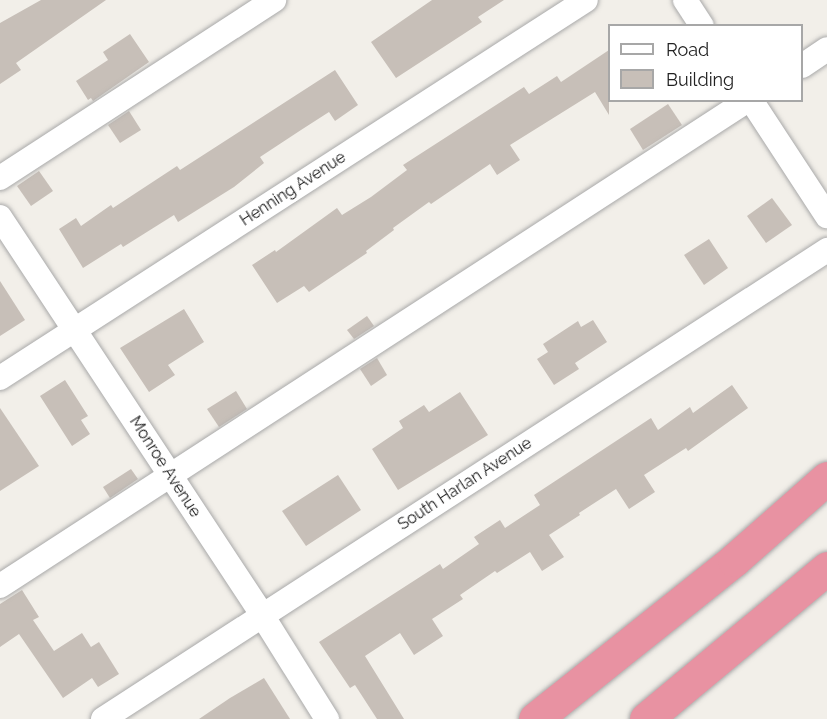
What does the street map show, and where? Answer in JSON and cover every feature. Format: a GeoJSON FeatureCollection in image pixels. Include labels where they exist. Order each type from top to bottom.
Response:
{"type":"FeatureCollection","features":[{"type":"Feature","properties":{"kind":"highway"},"geometry":{"type":"LineString","coordinates":[[535,719],[734,560],[827,478]]}},
{"type":"Feature","properties":{"kind":"highway"},"geometry":{"type":"LineString","coordinates":[[646,719],[827,568]]}},
{"type":"Feature","properties":{"kind":"street"},"geometry":{"type":"LineString","coordinates":[[0,178],[274,0]]}},
{"type":"Feature","properties":{"kind":"street","name":"Henning Avenue"},"geometry":{"type":"LineString","coordinates":[[0,378],[586,0]]}},
{"type":"Feature","properties":{"kind":"street"},"geometry":{"type":"LineString","coordinates":[[685,0],[701,24]]}},
{"type":"Feature","properties":{"kind":"street"},"geometry":{"type":"LineString","coordinates":[[803,65],[827,49]]}},
{"type":"Feature","properties":{"kind":"street"},"geometry":{"type":"LineString","coordinates":[[0,586],[747,102]]}},
{"type":"Feature","properties":{"kind":"street"},"geometry":{"type":"LineString","coordinates":[[751,102],[827,216]]}},
{"type":"Feature","properties":{"kind":"street","name":"Monroe Avenue"},"geometry":{"type":"LineString","coordinates":[[0,217],[262,615],[327,719]]}},
{"type":"Feature","properties":{"kind":"street","name":"South Harlan Avenue"},"geometry":{"type":"LineString","coordinates":[[103,719],[827,250]]}},
{"type":"Feature","properties":{"kind":"building"},"geometry":{"type":"Polygon","coordinates":[[[41,0],[106,0],[16,63],[21,70],[0,84],[0,23],[41,0]]]}},
{"type":"Feature","properties":{"kind":"building"},"geometry":{"type":"Polygon","coordinates":[[[432,0],[504,0],[478,17],[482,22],[396,78],[371,42],[432,0]]]}},
{"type":"Feature","properties":{"kind":"building"},"geometry":{"type":"Polygon","coordinates":[[[130,34],[149,62],[93,101],[91,98],[88,100],[76,81],[108,60],[103,52],[130,34]]]}},
{"type":"Feature","properties":{"kind":"building"},"geometry":{"type":"Polygon","coordinates":[[[608,51],[609,115],[595,92],[510,145],[520,160],[497,175],[490,164],[431,204],[429,202],[393,228],[394,230],[366,251],[367,253],[309,292],[304,286],[277,303],[252,265],[275,250],[276,252],[337,208],[342,215],[371,197],[407,170],[403,165],[524,87],[529,94],[557,76],[561,82],[608,51]]]}},
{"type":"Feature","properties":{"kind":"building"},"geometry":{"type":"Polygon","coordinates":[[[335,70],[358,105],[335,121],[329,112],[301,130],[260,157],[264,163],[234,187],[178,222],[174,215],[123,247],[121,244],[83,268],[59,229],[76,218],[81,226],[111,205],[113,208],[177,166],[180,170],[335,70]]]}},
{"type":"Feature","properties":{"kind":"building"},"geometry":{"type":"Polygon","coordinates":[[[668,104],[682,125],[643,150],[630,129],[668,104]]]}},
{"type":"Feature","properties":{"kind":"building"},"geometry":{"type":"Polygon","coordinates":[[[129,111],[141,130],[120,143],[108,125],[129,111]]]}},
{"type":"Feature","properties":{"kind":"building"},"geometry":{"type":"Polygon","coordinates":[[[39,171],[53,191],[31,206],[17,186],[39,171]]]}},
{"type":"Feature","properties":{"kind":"building"},"geometry":{"type":"Polygon","coordinates":[[[772,198],[792,225],[766,243],[747,216],[772,198]]]}},
{"type":"Feature","properties":{"kind":"building"},"geometry":{"type":"Polygon","coordinates":[[[709,239],[728,268],[704,285],[684,255],[709,239]]]}},
{"type":"Feature","properties":{"kind":"building"},"geometry":{"type":"Polygon","coordinates":[[[0,281],[25,320],[0,336],[0,281]]]}},
{"type":"Feature","properties":{"kind":"building"},"geometry":{"type":"Polygon","coordinates":[[[184,309],[204,342],[168,365],[175,375],[149,392],[120,348],[184,309]]]}},
{"type":"Feature","properties":{"kind":"building"},"geometry":{"type":"Polygon","coordinates":[[[367,316],[374,326],[354,339],[347,330],[367,316]]]}},
{"type":"Feature","properties":{"kind":"building"},"geometry":{"type":"Polygon","coordinates":[[[593,320],[607,342],[575,363],[579,369],[554,385],[537,359],[548,352],[543,344],[578,321],[581,327],[593,320]]]}},
{"type":"Feature","properties":{"kind":"building"},"geometry":{"type":"Polygon","coordinates":[[[377,358],[387,375],[371,386],[360,369],[377,358]]]}},
{"type":"Feature","properties":{"kind":"building"},"geometry":{"type":"Polygon","coordinates":[[[65,380],[88,416],[81,420],[90,434],[72,446],[40,396],[65,380]]]}},
{"type":"Feature","properties":{"kind":"building"},"geometry":{"type":"Polygon","coordinates":[[[732,385],[748,408],[688,451],[686,448],[644,475],[655,492],[629,509],[616,489],[579,513],[580,515],[549,535],[564,557],[542,571],[530,552],[497,573],[495,571],[460,595],[463,599],[432,619],[443,636],[414,655],[400,633],[365,656],[404,719],[377,719],[355,685],[350,688],[319,642],[440,564],[443,569],[479,544],[474,537],[500,520],[505,528],[540,505],[534,495],[651,418],[658,430],[690,407],[693,413],[732,385]]]}},
{"type":"Feature","properties":{"kind":"building"},"geometry":{"type":"Polygon","coordinates":[[[236,391],[247,409],[219,427],[207,409],[236,391]]]}},
{"type":"Feature","properties":{"kind":"building"},"geometry":{"type":"Polygon","coordinates":[[[460,392],[488,435],[398,490],[372,449],[403,428],[399,421],[424,405],[429,412],[460,392]]]}},
{"type":"Feature","properties":{"kind":"building"},"geometry":{"type":"Polygon","coordinates":[[[0,408],[39,466],[0,491],[0,408]]]}},
{"type":"Feature","properties":{"kind":"building"},"geometry":{"type":"Polygon","coordinates":[[[131,469],[138,479],[110,498],[103,487],[131,469]]]}},
{"type":"Feature","properties":{"kind":"building"},"geometry":{"type":"Polygon","coordinates":[[[338,475],[361,510],[306,546],[282,511],[338,475]]]}},
{"type":"Feature","properties":{"kind":"building"},"geometry":{"type":"Polygon","coordinates":[[[22,590],[39,617],[33,620],[54,651],[82,633],[91,647],[99,642],[119,674],[98,687],[92,678],[63,698],[19,634],[0,647],[0,604],[22,590]]]}},
{"type":"Feature","properties":{"kind":"building"},"geometry":{"type":"Polygon","coordinates":[[[264,678],[290,719],[199,719],[230,698],[264,678]]]}}]}
